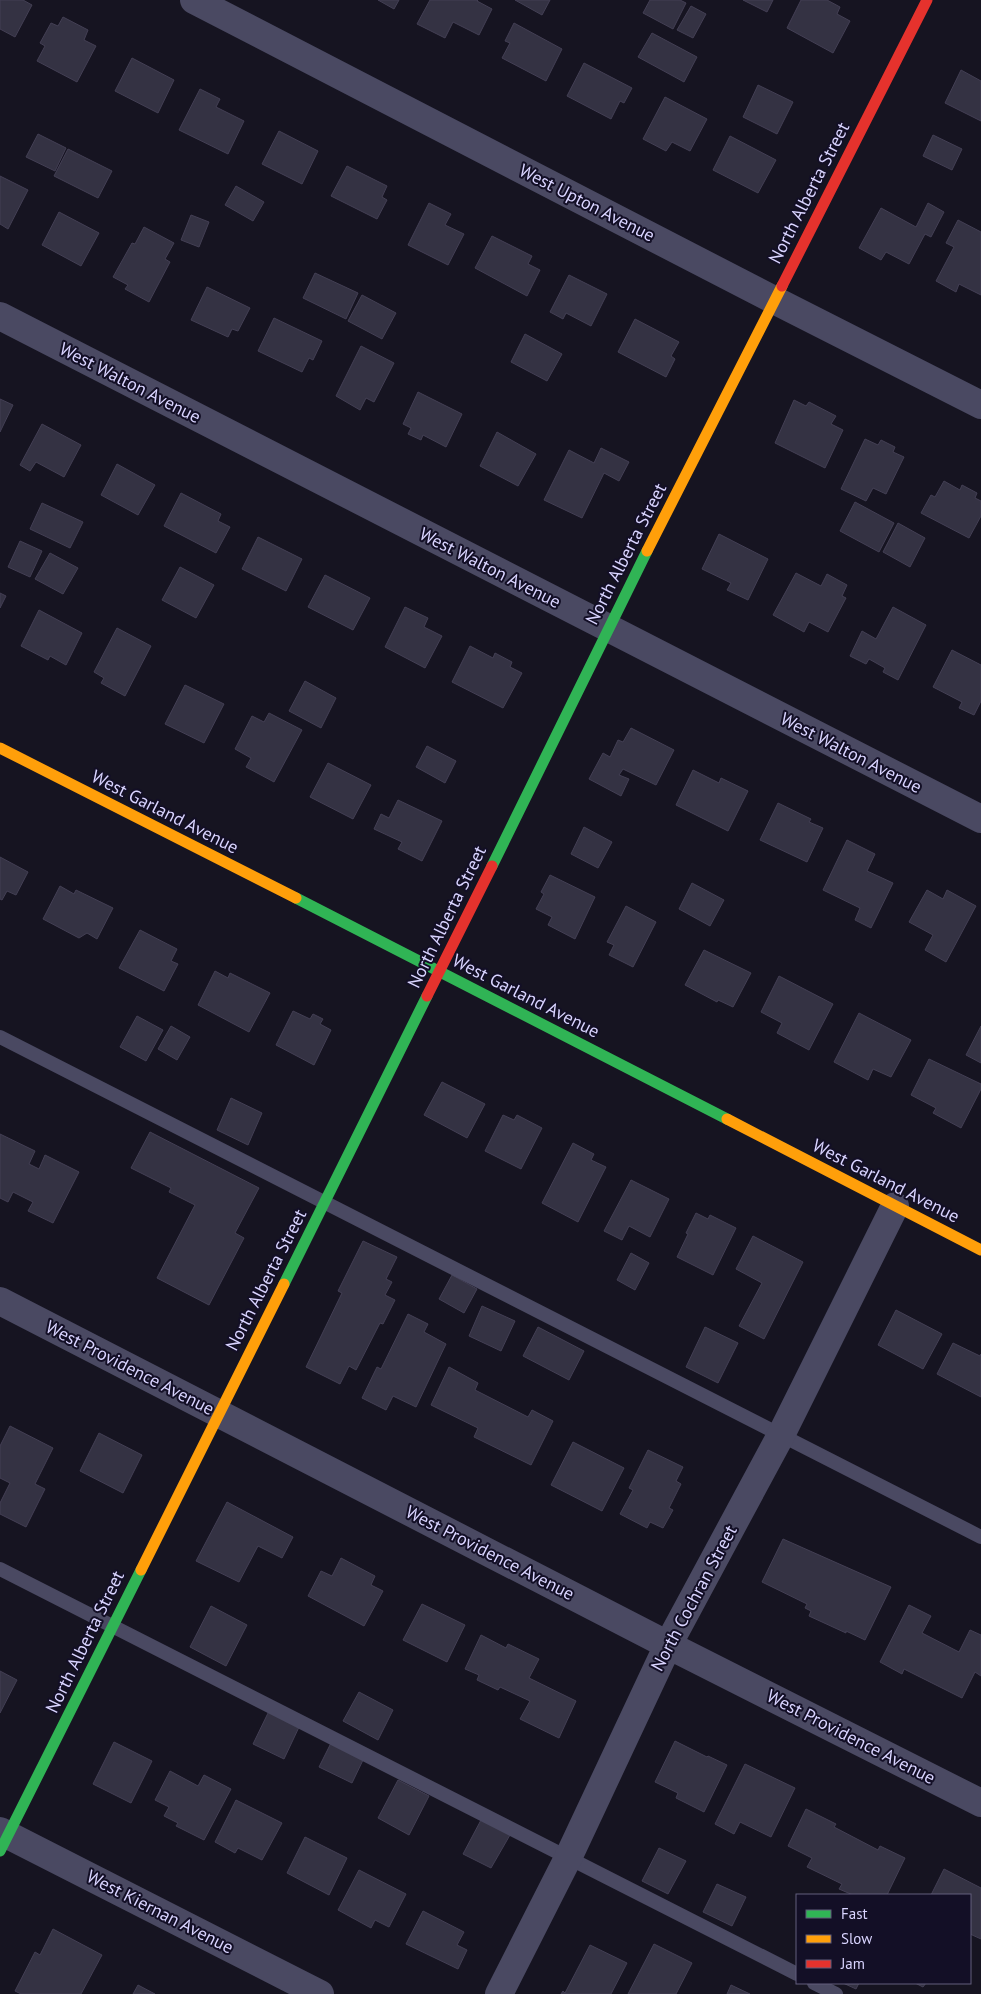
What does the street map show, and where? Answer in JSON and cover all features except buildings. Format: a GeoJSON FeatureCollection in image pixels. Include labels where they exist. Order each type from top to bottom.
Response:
{"type":"FeatureCollection","features":[{"type":"Feature","properties":{"kind":"main road","name":"North Alberta Street"},"geometry":{"type":"LineString","coordinates":[[3,1839],[112,1626],[440,971],[608,628],[927,0]]}},
{"type":"Feature","properties":{"kind":"main road","name":"West Garland Avenue"},"geometry":{"type":"LineString","coordinates":[[0,748],[440,971],[981,1250]]}},
{"type":"Feature","properties":{"kind":"street","name":"West Upton Avenue"},"geometry":{"type":"LineString","coordinates":[[194,0],[981,405]]}},
{"type":"Feature","properties":{"kind":"street","name":"West Walton Avenue"},"geometry":{"type":"LineString","coordinates":[[0,316],[981,820]]}},
{"type":"Feature","properties":{"kind":"street","name":"North Cochran Street"},"geometry":{"type":"LineString","coordinates":[[499,1994],[568,1858],[668,1645],[780,1435],[895,1206]]}},
{"type":"Feature","properties":{"kind":"street","name":"West Providence Avenue"},"geometry":{"type":"LineString","coordinates":[[0,1301],[668,1645],[981,1803]]}},
{"type":"Feature","properties":{"kind":"street","name":"West Kiernan Avenue"},"geometry":{"type":"LineString","coordinates":[[3,1839],[320,1994]]}},
{"type":"Feature","properties":{"kind":"lane"},"geometry":{"type":"LineString","coordinates":[[0,1037],[981,1538]]}},
{"type":"Feature","properties":{"kind":"lane"},"geometry":{"type":"LineString","coordinates":[[0,1569],[796,1973]]}},
{"type":"Feature","properties":{"kind":"lane"},"geometry":{"type":"LineString","coordinates":[[816,1984],[836,1994]]}},
{"type":"Feature","properties":{"kind":"traffic: fast"},"geometry":{"type":"LineString","coordinates":[[492,866],[647,551]]}},
{"type":"Feature","properties":{"kind":"traffic: fast"},"geometry":{"type":"LineString","coordinates":[[296,898],[727,1119]]}},
{"type":"Feature","properties":{"kind":"traffic: fast"},"geometry":{"type":"LineString","coordinates":[[284,1284],[427,996]]}},
{"type":"Feature","properties":{"kind":"traffic: fast"},"geometry":{"type":"LineString","coordinates":[[0,1851],[141,1570]]}},
{"type":"Feature","properties":{"kind":"traffic: slow"},"geometry":{"type":"LineString","coordinates":[[647,551],[782,286]]}},
{"type":"Feature","properties":{"kind":"traffic: slow"},"geometry":{"type":"LineString","coordinates":[[0,748],[296,898]]}},
{"type":"Feature","properties":{"kind":"traffic: slow"},"geometry":{"type":"LineString","coordinates":[[727,1119],[981,1250]]}},
{"type":"Feature","properties":{"kind":"traffic: slow"},"geometry":{"type":"LineString","coordinates":[[141,1570],[284,1284]]}},
{"type":"Feature","properties":{"kind":"traffic: jam"},"geometry":{"type":"LineString","coordinates":[[782,286],[927,0]]}},
{"type":"Feature","properties":{"kind":"traffic: jam"},"geometry":{"type":"LineString","coordinates":[[427,996],[492,866]]}}]}
